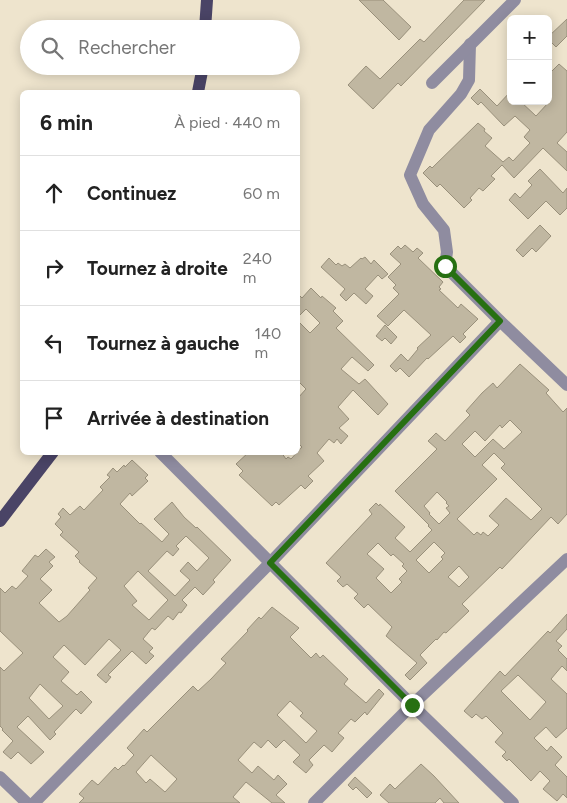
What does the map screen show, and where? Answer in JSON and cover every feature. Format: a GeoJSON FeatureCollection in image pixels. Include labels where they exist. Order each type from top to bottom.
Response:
{"type":"FeatureCollection","features":[{"type":"Feature","properties":{"kind":"main road"},"geometry":{"type":"LineString","coordinates":[[206,20],[207,0]]}},
{"type":"Feature","properties":{"kind":"main road"},"geometry":{"type":"LineString","coordinates":[[198,90],[201,75]]}},
{"type":"Feature","properties":{"kind":"main road"},"geometry":{"type":"LineString","coordinates":[[0,521],[52,455]]}},
{"type":"Feature","properties":{"kind":"street"},"geometry":{"type":"LineString","coordinates":[[432,83],[515,0]]}},
{"type":"Feature","properties":{"kind":"street"},"geometry":{"type":"LineString","coordinates":[[470,44],[469,80],[461,94],[429,130],[410,175],[423,204],[444,230],[447,252],[445,266],[567,385]]}},
{"type":"Feature","properties":{"kind":"street"},"geometry":{"type":"LineString","coordinates":[[34,803],[270,563],[500,321]]}},
{"type":"Feature","properties":{"kind":"street"},"geometry":{"type":"LineString","coordinates":[[163,455],[412,705],[513,803]]}},
{"type":"Feature","properties":{"kind":"street"},"geometry":{"type":"LineString","coordinates":[[314,803],[412,705],[567,558]]}},
{"type":"Feature","properties":{"kind":"street"},"geometry":{"type":"LineString","coordinates":[[0,777],[27,803]]}},
{"type":"Feature","properties":{"kind":"building"},"geometry":{"type":"Polygon","coordinates":[[[359,0],[383,0],[411,27],[399,40],[359,0]]]}},
{"type":"Feature","properties":{"kind":"building"},"geometry":{"type":"Polygon","coordinates":[[[464,0],[485,0],[401,86],[398,83],[373,109],[348,85],[366,66],[380,79],[420,39],[424,42],[464,0]]]}},
{"type":"Feature","properties":{"kind":"building"},"geometry":{"type":"Polygon","coordinates":[[[567,19],[567,36],[556,47],[552,43],[552,33],[567,19]]]}},
{"type":"Feature","properties":{"kind":"building"},"geometry":{"type":"Polygon","coordinates":[[[559,64],[567,71],[567,132],[557,143],[567,152],[567,171],[543,148],[514,178],[502,165],[491,176],[495,179],[483,191],[479,188],[470,198],[472,200],[464,208],[440,184],[437,187],[423,173],[430,166],[432,168],[478,123],[492,138],[485,146],[503,162],[509,157],[513,161],[530,143],[524,137],[530,130],[515,116],[504,126],[481,102],[478,105],[471,98],[480,89],[497,106],[507,95],[507,105],[524,105],[536,116],[546,105],[552,105],[552,71],[559,64]]]}},
{"type":"Feature","properties":{"kind":"building"},"geometry":{"type":"Polygon","coordinates":[[[540,169],[563,193],[567,188],[567,208],[560,215],[546,201],[528,219],[509,200],[515,193],[520,198],[532,185],[528,181],[540,169]]]}},
{"type":"Feature","properties":{"kind":"building"},"geometry":{"type":"Polygon","coordinates":[[[540,225],[551,236],[536,252],[532,248],[523,257],[516,250],[540,225]]]}},
{"type":"Feature","properties":{"kind":"building"},"geometry":{"type":"Polygon","coordinates":[[[405,245],[413,252],[417,248],[423,253],[418,258],[443,282],[439,290],[458,308],[461,304],[478,319],[463,334],[466,337],[460,343],[453,336],[427,358],[409,377],[400,368],[396,372],[390,366],[401,354],[408,361],[417,348],[431,335],[404,310],[388,326],[377,316],[399,294],[393,288],[396,285],[388,277],[401,264],[390,254],[398,246],[401,249],[405,245]]]}},
{"type":"Feature","properties":{"kind":"building"},"geometry":{"type":"Polygon","coordinates":[[[365,257],[371,264],[374,260],[388,274],[382,279],[378,275],[365,289],[373,296],[366,304],[354,293],[346,301],[340,295],[345,289],[321,267],[329,258],[336,265],[338,263],[342,266],[345,264],[350,268],[361,258],[365,257]]]}},
{"type":"Feature","properties":{"kind":"building"},"geometry":{"type":"Polygon","coordinates":[[[311,288],[321,298],[322,296],[336,308],[333,311],[343,321],[336,328],[374,365],[368,371],[352,357],[341,369],[359,384],[365,379],[388,404],[378,415],[353,390],[338,407],[349,419],[339,428],[348,436],[341,444],[337,439],[334,443],[329,439],[317,453],[324,461],[308,476],[313,481],[305,489],[301,485],[279,505],[276,502],[272,506],[239,475],[243,471],[236,464],[246,455],[283,455],[286,459],[288,457],[291,459],[295,455],[300,455],[302,447],[300,445],[300,396],[306,389],[300,383],[300,323],[310,333],[320,323],[306,309],[300,315],[300,296],[302,298],[311,288]]]}},
{"type":"Feature","properties":{"kind":"building"},"geometry":{"type":"Polygon","coordinates":[[[385,325],[397,337],[391,344],[385,338],[382,341],[376,336],[385,325]]]}},
{"type":"Feature","properties":{"kind":"building"},"geometry":{"type":"Polygon","coordinates":[[[520,364],[549,390],[546,393],[563,412],[567,408],[567,514],[558,524],[551,517],[502,569],[500,567],[462,604],[469,611],[420,655],[427,663],[410,680],[405,675],[417,663],[386,636],[392,627],[368,604],[364,608],[354,598],[358,594],[347,584],[343,587],[337,581],[341,577],[326,563],[372,514],[369,510],[376,503],[379,506],[380,504],[405,527],[395,538],[410,552],[432,530],[395,491],[437,449],[428,441],[436,433],[445,441],[470,415],[466,411],[482,393],[493,383],[497,388],[520,364]],[[510,420],[502,428],[500,425],[485,441],[475,431],[462,444],[475,457],[493,439],[504,449],[522,432],[510,420]],[[494,453],[482,465],[497,479],[457,519],[474,535],[477,532],[481,535],[483,532],[488,536],[499,525],[489,516],[506,498],[531,520],[542,509],[501,468],[505,464],[494,453]],[[437,492],[424,506],[439,524],[450,513],[446,508],[449,506],[447,502],[437,492]],[[434,542],[416,560],[429,573],[443,559],[441,557],[445,553],[434,542]],[[378,543],[367,554],[384,569],[376,578],[391,593],[402,582],[399,579],[407,571],[402,566],[404,564],[393,554],[391,556],[378,543]],[[459,566],[448,577],[459,587],[469,577],[459,566]]]}},
{"type":"Feature","properties":{"kind":"building"},"geometry":{"type":"Polygon","coordinates":[[[132,460],[148,475],[145,478],[148,481],[132,496],[130,493],[120,504],[140,524],[162,542],[169,534],[154,519],[172,502],[184,517],[231,560],[213,580],[215,582],[203,595],[195,587],[182,600],[187,605],[181,613],[179,612],[173,620],[168,616],[155,630],[152,628],[143,639],[153,648],[149,652],[154,656],[146,664],[132,651],[108,675],[111,677],[106,683],[97,675],[121,650],[109,639],[85,665],[64,645],[53,657],[69,672],[61,681],[77,695],[81,691],[92,702],[81,714],[76,709],[54,732],[56,734],[50,740],[28,716],[17,727],[44,752],[31,764],[18,752],[11,759],[3,752],[13,741],[0,726],[0,667],[4,671],[23,653],[0,631],[0,588],[5,593],[12,586],[16,589],[28,576],[22,571],[35,555],[38,557],[46,549],[55,557],[49,562],[53,566],[40,579],[52,590],[39,603],[59,622],[67,616],[90,590],[88,588],[97,578],[79,562],[75,556],[79,552],[60,535],[63,532],[55,524],[61,517],[58,514],[63,508],[70,515],[80,506],[84,510],[103,490],[100,487],[110,477],[107,475],[113,468],[117,472],[124,465],[125,467],[132,460]],[[186,536],[176,546],[179,549],[173,556],[167,551],[148,571],[175,596],[190,580],[180,571],[188,562],[197,571],[209,558],[186,536]],[[138,571],[124,586],[137,601],[132,605],[149,620],[168,600],[138,571]],[[40,684],[29,698],[49,719],[63,706],[40,684]]]}},
{"type":"Feature","properties":{"kind":"building"},"geometry":{"type":"Polygon","coordinates":[[[272,607],[299,628],[290,637],[311,658],[316,653],[320,658],[323,655],[348,679],[344,684],[366,703],[379,689],[384,694],[367,715],[365,712],[355,722],[351,719],[338,733],[344,738],[332,752],[324,745],[309,760],[313,765],[306,773],[293,762],[300,755],[284,740],[276,748],[268,740],[261,748],[254,742],[238,760],[252,773],[258,766],[274,780],[278,775],[287,784],[276,795],[285,803],[272,803],[246,782],[233,797],[240,803],[79,803],[84,798],[79,794],[92,780],[98,785],[115,767],[118,770],[124,766],[134,755],[127,748],[144,729],[147,732],[193,686],[198,691],[211,679],[226,663],[221,659],[259,617],[261,619],[272,607]],[[290,701],[277,715],[306,743],[317,731],[300,716],[303,713],[290,701]],[[151,755],[136,772],[146,783],[150,779],[165,792],[177,779],[151,755]]]}},
{"type":"Feature","properties":{"kind":"building"},"geometry":{"type":"Polygon","coordinates":[[[567,614],[567,629],[556,641],[562,646],[558,650],[567,659],[567,671],[562,666],[551,679],[567,694],[567,728],[556,738],[546,727],[534,738],[547,751],[551,746],[562,757],[555,765],[567,777],[567,798],[563,794],[557,801],[543,789],[550,781],[540,771],[531,781],[509,759],[507,761],[502,756],[506,752],[495,742],[503,733],[486,716],[482,719],[476,714],[472,718],[464,711],[500,671],[505,676],[548,631],[550,633],[567,614]],[[518,675],[501,691],[530,720],[546,702],[518,675]]]}},
{"type":"Feature","properties":{"kind":"building"},"geometry":{"type":"Polygon","coordinates":[[[421,764],[459,803],[444,803],[440,798],[435,803],[389,803],[380,795],[390,784],[395,789],[421,764]]]}},
{"type":"Feature","properties":{"kind":"building"},"geometry":{"type":"Polygon","coordinates":[[[355,777],[372,793],[367,798],[356,787],[353,790],[348,785],[355,777]]]}},
{"type":"Feature","properties":{"kind":"route"},"geometry":{"type":"LineString","coordinates":[[412,705],[270,563],[500,321],[445,266]]}}]}
